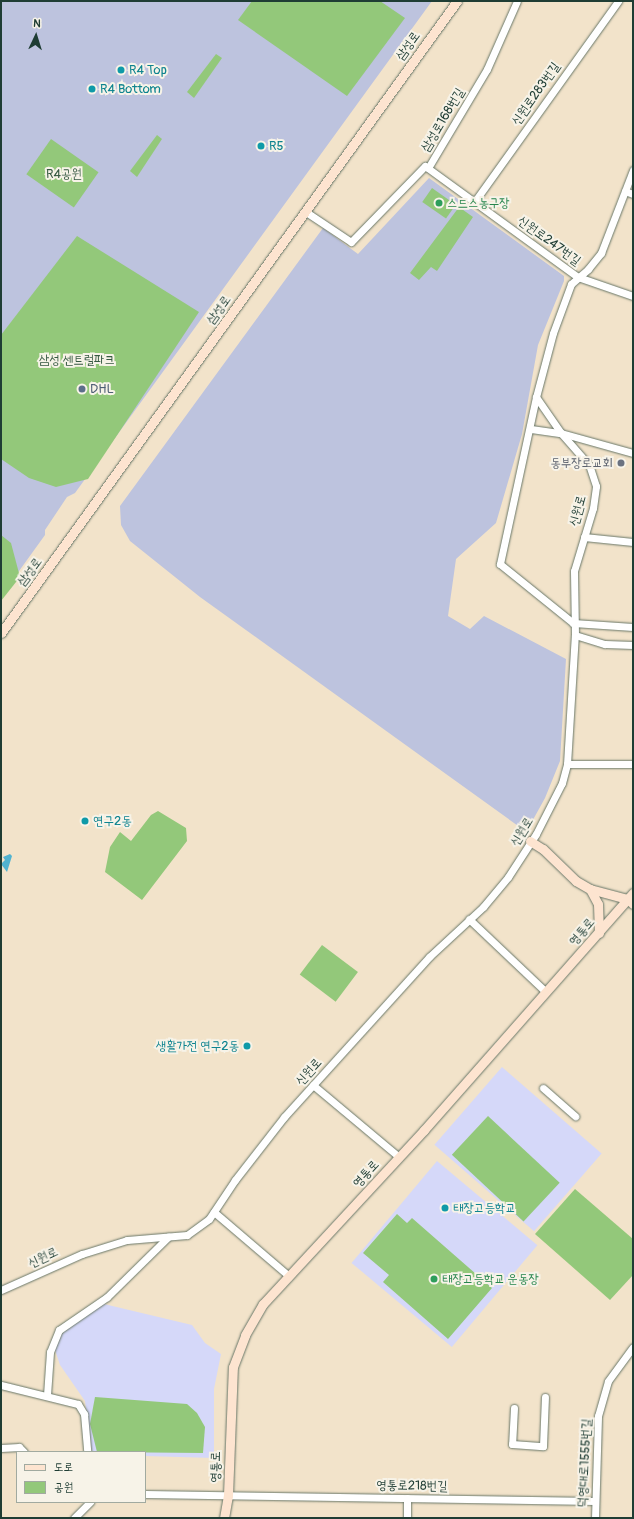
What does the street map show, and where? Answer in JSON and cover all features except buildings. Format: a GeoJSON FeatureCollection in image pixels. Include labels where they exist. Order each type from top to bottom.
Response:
{"type":"FeatureCollection","features":[{"type":"Feature","properties":{"kind":"street","name":"삼성로"},"geometry":{"type":"LineString","coordinates":[[1,632],[306,212],[369,121],[457,1]]}},
{"type":"Feature","properties":{"kind":"street","name":"삼성로168번길"},"geometry":{"type":"LineString","coordinates":[[306,212],[351,242],[425,166],[428,168],[487,69],[517,1]]}},
{"type":"Feature","properties":{"kind":"street","name":"신원로283번길"},"geometry":{"type":"LineString","coordinates":[[475,201],[618,1]]}},
{"type":"Feature","properties":{"kind":"street","name":"신원로247번길"},"geometry":{"type":"LineString","coordinates":[[428,168],[578,277],[633,296]]}},
{"type":"Feature","properties":{"kind":"street"},"geometry":{"type":"LineString","coordinates":[[633,170],[601,253],[588,269],[571,284],[556,322],[536,397],[531,429],[500,564],[573,623],[633,627]]}},
{"type":"Feature","properties":{"kind":"street"},"geometry":{"type":"LineString","coordinates":[[625,192],[633,194]]}},
{"type":"Feature","properties":{"kind":"street","name":"신원로"},"geometry":{"type":"LineString","coordinates":[[1,1290],[82,1254],[127,1240],[187,1235],[209,1219],[284,1117],[429,957],[483,907],[508,877],[530,841],[562,782],[568,764],[575,635],[573,623],[574,571],[594,501],[595,479],[588,465],[561,433],[536,397]]}},
{"type":"Feature","properties":{"kind":"street"},"geometry":{"type":"LineString","coordinates":[[531,429],[561,433],[633,453]]}},
{"type":"Feature","properties":{"kind":"street"},"geometry":{"type":"LineString","coordinates":[[584,537],[633,542]]}},
{"type":"Feature","properties":{"kind":"street"},"geometry":{"type":"LineString","coordinates":[[575,635],[605,644],[633,645]]}},
{"type":"Feature","properties":{"kind":"street"},"geometry":{"type":"LineString","coordinates":[[568,764],[633,764]]}},
{"type":"Feature","properties":{"kind":"street"},"geometry":{"type":"LineString","coordinates":[[530,841],[543,849],[570,877],[590,889],[631,899]]}},
{"type":"Feature","properties":{"kind":"street"},"geometry":{"type":"LineString","coordinates":[[590,889],[598,904],[599,933]]}},
{"type":"Feature","properties":{"kind":"street","name":"영통로"},"geometry":{"type":"LineString","coordinates":[[224,1518],[228,1495],[233,1367],[244,1335],[263,1304],[399,1157],[631,899]]}},
{"type":"Feature","properties":{"kind":"street"},"geometry":{"type":"LineString","coordinates":[[469,919],[546,992]]}},
{"type":"Feature","properties":{"kind":"street"},"geometry":{"type":"LineString","coordinates":[[313,1086],[399,1157]]}},
{"type":"Feature","properties":{"kind":"street"},"geometry":{"type":"LineString","coordinates":[[543,1088],[575,1116]]}},
{"type":"Feature","properties":{"kind":"street"},"geometry":{"type":"LineString","coordinates":[[214,1212],[290,1276]]}},
{"type":"Feature","properties":{"kind":"street"},"geometry":{"type":"LineString","coordinates":[[46,1396],[50,1352],[58,1330],[106,1297],[168,1237]]}},
{"type":"Feature","properties":{"kind":"street","name":"덕영대로1555번길"},"geometry":{"type":"LineString","coordinates":[[595,1518],[598,1416],[608,1381],[633,1347]]}},
{"type":"Feature","properties":{"kind":"street"},"geometry":{"type":"LineString","coordinates":[[1,1385],[78,1404],[84,1414],[87,1451]]}},
{"type":"Feature","properties":{"kind":"street"},"geometry":{"type":"LineString","coordinates":[[514,1408],[512,1444],[544,1446],[545,1397]]}},
{"type":"Feature","properties":{"kind":"street"},"geometry":{"type":"LineString","coordinates":[[1,1448],[19,1447],[23,1451]]}},
{"type":"Feature","properties":{"kind":"street","name":"영통로218번길"},"geometry":{"type":"LineString","coordinates":[[146,1494],[595,1501]]}},
{"type":"Feature","properties":{"kind":"street"},"geometry":{"type":"LineString","coordinates":[[407,1518],[408,1498]]}},
{"type":"Feature","properties":{"kind":"street"},"geometry":{"type":"LineString","coordinates":[[74,1518],[89,1503]]}},
{"type":"Feature","properties":{"kind":"shaded area"},"geometry":{"type":"Polygon","coordinates":[[[1,1],[432,1],[75,493],[67,497],[45,530],[45,535],[1,596],[1,1]]]}},
{"type":"Feature","properties":{"kind":"shaded area"},"geometry":{"type":"Polygon","coordinates":[[[429,178],[564,276],[564,281],[538,345],[522,434],[496,523],[456,559],[448,616],[470,629],[484,616],[566,659],[560,761],[545,798],[529,827],[521,828],[200,597],[130,541],[121,525],[120,506],[323,228],[358,254],[429,178]]]}},
{"type":"Feature","properties":{"kind":"shaded area"},"geometry":{"type":"Polygon","coordinates":[[[502,1067],[602,1154],[534,1231],[434,1145],[502,1067]]]}},
{"type":"Feature","properties":{"kind":"shaded area"},"geometry":{"type":"Polygon","coordinates":[[[437,1161],[537,1245],[452,1347],[352,1263],[437,1161]]]}},
{"type":"Feature","properties":{"kind":"shaded area"},"geometry":{"type":"Polygon","coordinates":[[[104,1304],[192,1325],[205,1343],[221,1354],[214,1389],[214,1458],[146,1456],[146,1451],[92,1451],[85,1401],[60,1365],[53,1344],[70,1325],[90,1310],[104,1304]]]}},
{"type":"Feature","properties":{"kind":"green space"},"geometry":{"type":"Polygon","coordinates":[[[252,1],[380,1],[405,18],[347,96],[238,20],[252,1]]]}},
{"type":"Feature","properties":{"kind":"green space"},"geometry":{"type":"Polygon","coordinates":[[[216,54],[222,58],[194,98],[187,92],[216,54]]]}},
{"type":"Feature","properties":{"kind":"green space"},"geometry":{"type":"Polygon","coordinates":[[[157,135],[162,139],[137,177],[130,171],[157,135]]]}},
{"type":"Feature","properties":{"kind":"green space","name":"R4공원"},"geometry":{"type":"Polygon","coordinates":[[[51,139],[99,172],[74,207],[26,174],[51,139]]]}},
{"type":"Feature","properties":{"kind":"green space","name":"스드스농구장"},"geometry":{"type":"Polygon","coordinates":[[[432,188],[456,205],[446,219],[422,202],[432,188]]]}},
{"type":"Feature","properties":{"kind":"green space"},"geometry":{"type":"Polygon","coordinates":[[[459,207],[473,217],[437,271],[431,267],[419,280],[410,273],[459,207]]]}},
{"type":"Feature","properties":{"kind":"green space","name":"삼성 센트럴파크"},"geometry":{"type":"Polygon","coordinates":[[[77,236],[199,312],[88,479],[56,487],[29,478],[1,459],[1,335],[77,236]]]}},
{"type":"Feature","properties":{"kind":"green space"},"geometry":{"type":"Polygon","coordinates":[[[1,535],[11,543],[20,577],[1,601],[1,535]]]}},
{"type":"Feature","properties":{"kind":"green space"},"geometry":{"type":"Polygon","coordinates":[[[158,811],[186,828],[187,841],[142,900],[105,872],[110,847],[120,832],[131,841],[151,815],[158,811]]]}},
{"type":"Feature","properties":{"kind":"green space"},"geometry":{"type":"Polygon","coordinates":[[[322,945],[358,972],[336,1002],[300,975],[322,945]]]}},
{"type":"Feature","properties":{"kind":"green space"},"geometry":{"type":"Polygon","coordinates":[[[488,1116],[560,1183],[524,1222],[452,1155],[488,1116]]]}},
{"type":"Feature","properties":{"kind":"green space"},"geometry":{"type":"Polygon","coordinates":[[[575,1189],[633,1239],[633,1275],[610,1300],[535,1234],[575,1189]]]}},
{"type":"Feature","properties":{"kind":"green space","name":"태장고등학교 운동장"},"geometry":{"type":"Polygon","coordinates":[[[397,1214],[407,1223],[412,1218],[492,1288],[448,1339],[383,1282],[389,1275],[363,1253],[397,1214]]]}},
{"type":"Feature","properties":{"kind":"green space"},"geometry":{"type":"Polygon","coordinates":[[[95,1397],[187,1404],[197,1413],[205,1427],[203,1453],[97,1451],[90,1424],[95,1397]]]}},
{"type":"Feature","properties":{"kind":"water"},"geometry":{"type":"Polygon","coordinates":[[[10,854],[12,856],[7,872],[1,864],[5,860],[3,857],[10,854]]]}},
{"type":"Feature","properties":{"kind":"place","name":"R4 Top"},"geometry":{"type":"Point","coordinates":[121,70]}},
{"type":"Feature","properties":{"kind":"place","name":"R4 Bottom"},"geometry":{"type":"Point","coordinates":[92,89]}},
{"type":"Feature","properties":{"kind":"place","name":"R5"},"geometry":{"type":"Point","coordinates":[261,146]}},
{"type":"Feature","properties":{"kind":"place","name":"스드스농구장"},"geometry":{"type":"Point","coordinates":[439,203]}},
{"type":"Feature","properties":{"kind":"place","name":"DHL"},"geometry":{"type":"Point","coordinates":[82,389]}},
{"type":"Feature","properties":{"kind":"place","name":"동부장로교회"},"geometry":{"type":"Point","coordinates":[621,463]}},
{"type":"Feature","properties":{"kind":"place","name":"연구2동"},"geometry":{"type":"Point","coordinates":[85,821]}},
{"type":"Feature","properties":{"kind":"place","name":"생활가전 연구2동"},"geometry":{"type":"Point","coordinates":[247,1046]}},
{"type":"Feature","properties":{"kind":"place","name":"태장고등학교"},"geometry":{"type":"Point","coordinates":[445,1208]}},
{"type":"Feature","properties":{"kind":"place","name":"태장고등학교 운동장"},"geometry":{"type":"Point","coordinates":[434,1279]}}]}
